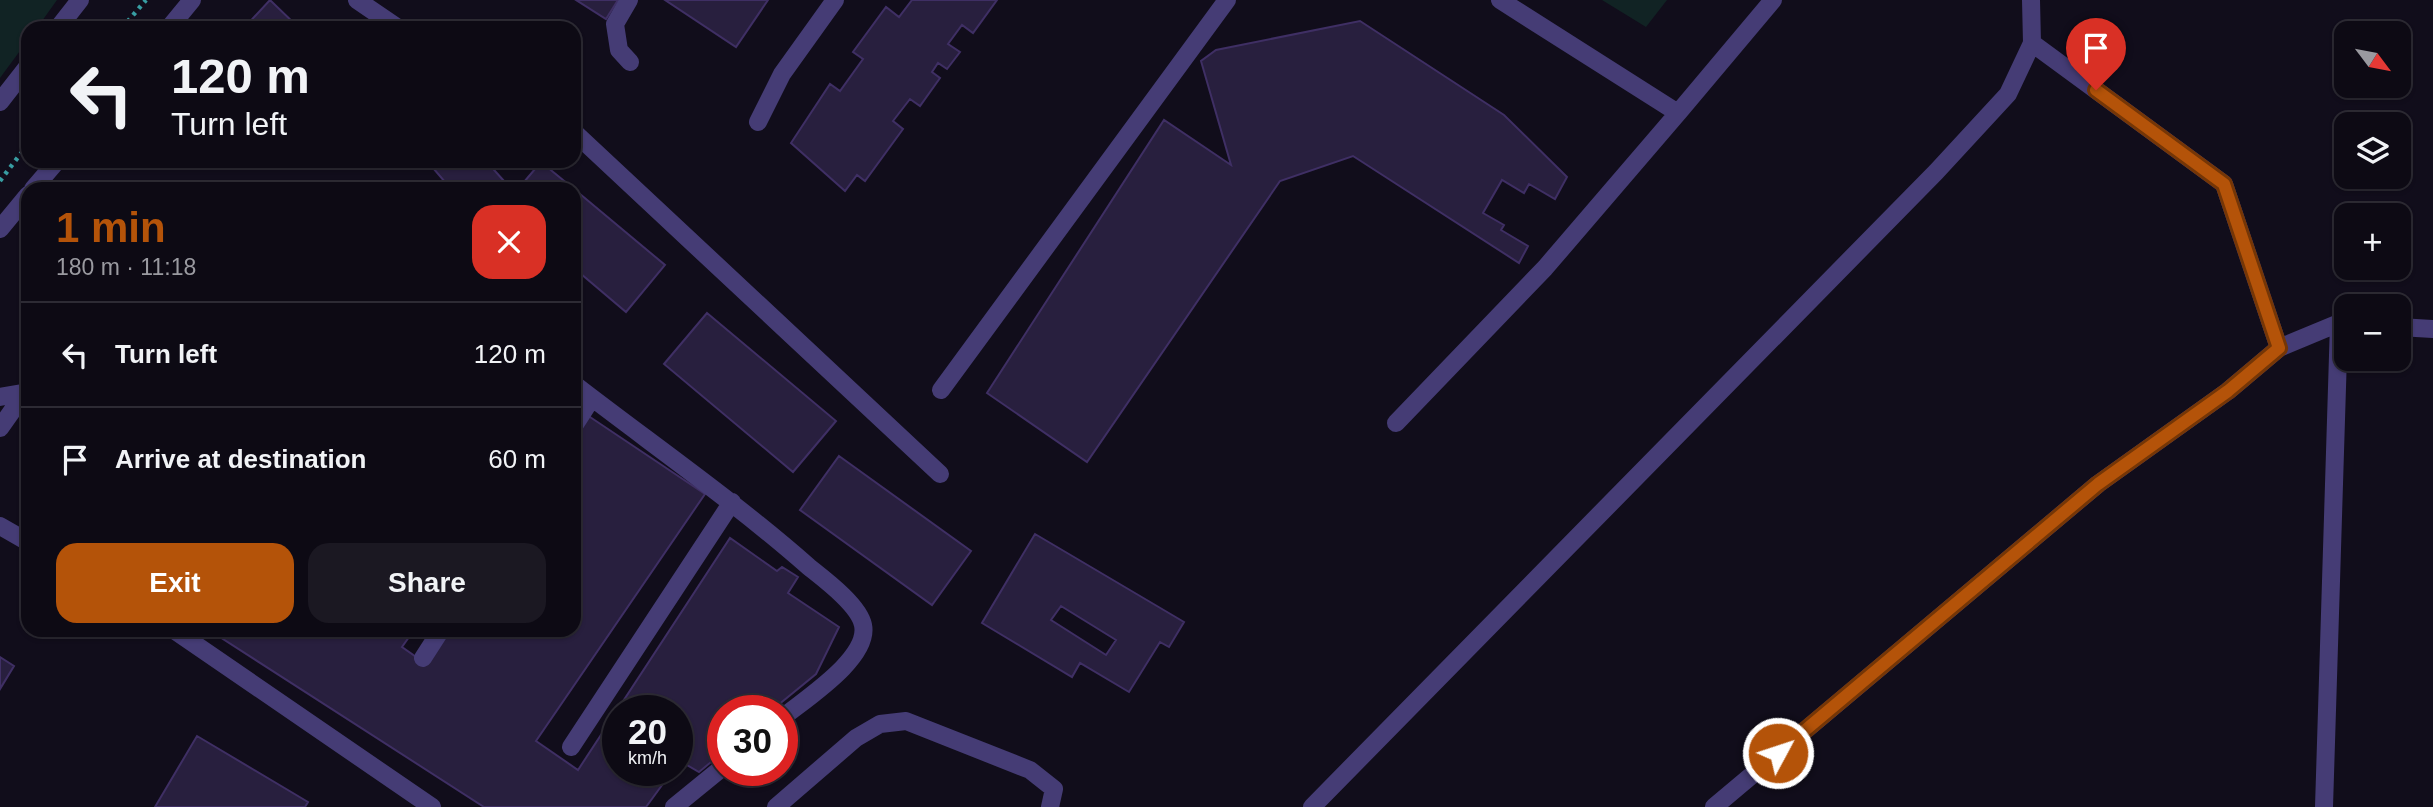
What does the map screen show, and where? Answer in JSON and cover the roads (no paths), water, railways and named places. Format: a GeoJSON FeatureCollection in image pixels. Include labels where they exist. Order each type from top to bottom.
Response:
{"type":"FeatureCollection","features":[{"type":"Feature","properties":{"kind":"street"},"geometry":{"type":"LineString","coordinates":[[64,21],[80,0]]}},
{"type":"Feature","properties":{"kind":"street"},"geometry":{"type":"LineString","coordinates":[[175,21],[192,0]]}},
{"type":"Feature","properties":{"kind":"street"},"geometry":{"type":"LineString","coordinates":[[357,0],[388,21]]}},
{"type":"Feature","properties":{"kind":"street"},"geometry":{"type":"LineString","coordinates":[[629,0],[615,24],[619,50],[630,62]]}},
{"type":"Feature","properties":{"kind":"street"},"geometry":{"type":"LineString","coordinates":[[758,121],[782,74],[835,0]]}},
{"type":"Feature","properties":{"kind":"street"},"geometry":{"type":"LineString","coordinates":[[941,390],[1227,0]]}},
{"type":"Feature","properties":{"kind":"street"},"geometry":{"type":"LineString","coordinates":[[1500,0],[1678,113]]}},
{"type":"Feature","properties":{"kind":"street"},"geometry":{"type":"LineString","coordinates":[[1396,423],[1545,268],[1773,0]]}},
{"type":"Feature","properties":{"kind":"street"},"geometry":{"type":"LineString","coordinates":[[1312,807],[1936,172],[2008,94],[2032,43],[2031,0]]}},
{"type":"Feature","properties":{"kind":"street"},"geometry":{"type":"LineString","coordinates":[[2032,43],[2224,184],[2279,348]]}},
{"type":"Feature","properties":{"kind":"street"},"geometry":{"type":"LineString","coordinates":[[0,102],[21,75]]}},
{"type":"Feature","properties":{"kind":"street"},"geometry":{"type":"LineString","coordinates":[[581,139],[940,474]]}},
{"type":"Feature","properties":{"kind":"street"},"geometry":{"type":"LineString","coordinates":[[39,182],[51,168]]}},
{"type":"Feature","properties":{"kind":"street"},"geometry":{"type":"LineString","coordinates":[[0,229],[21,204]]}},
{"type":"Feature","properties":{"kind":"street"},"geometry":{"type":"LineString","coordinates":[[1714,807],[2098,484],[2228,391],[2279,348],[2334,327]]}},
{"type":"Feature","properties":{"kind":"street"},"geometry":{"type":"LineString","coordinates":[[2411,328],[2433,329]]}},
{"type":"Feature","properties":{"kind":"street"},"geometry":{"type":"LineString","coordinates":[[2324,807],[2341,371]]}},
{"type":"Feature","properties":{"kind":"street"},"geometry":{"type":"LineString","coordinates":[[581,389],[755,519],[838,591],[853,608],[863,625],[861,643],[848,664],[798,705]]}},
{"type":"Feature","properties":{"kind":"street"},"geometry":{"type":"LineString","coordinates":[[0,397],[21,394]]}},
{"type":"Feature","properties":{"kind":"street"},"geometry":{"type":"LineString","coordinates":[[581,415],[592,398]]}},
{"type":"Feature","properties":{"kind":"street"},"geometry":{"type":"LineString","coordinates":[[0,428],[21,400]]}},
{"type":"Feature","properties":{"kind":"street"},"geometry":{"type":"LineString","coordinates":[[571,747],[732,502]]}},
{"type":"Feature","properties":{"kind":"street"},"geometry":{"type":"LineString","coordinates":[[0,526],[21,538]]}},
{"type":"Feature","properties":{"kind":"street"},"geometry":{"type":"LineString","coordinates":[[184,637],[432,807]]}},
{"type":"Feature","properties":{"kind":"street"},"geometry":{"type":"LineString","coordinates":[[423,658],[436,637]]}},
{"type":"Feature","properties":{"kind":"street"},"geometry":{"type":"LineString","coordinates":[[776,807],[856,738],[880,724],[906,721],[1030,770],[1054,789],[1050,807]]}},
{"type":"Feature","properties":{"kind":"street"},"geometry":{"type":"LineString","coordinates":[[674,807],[707,780]]}}]}
